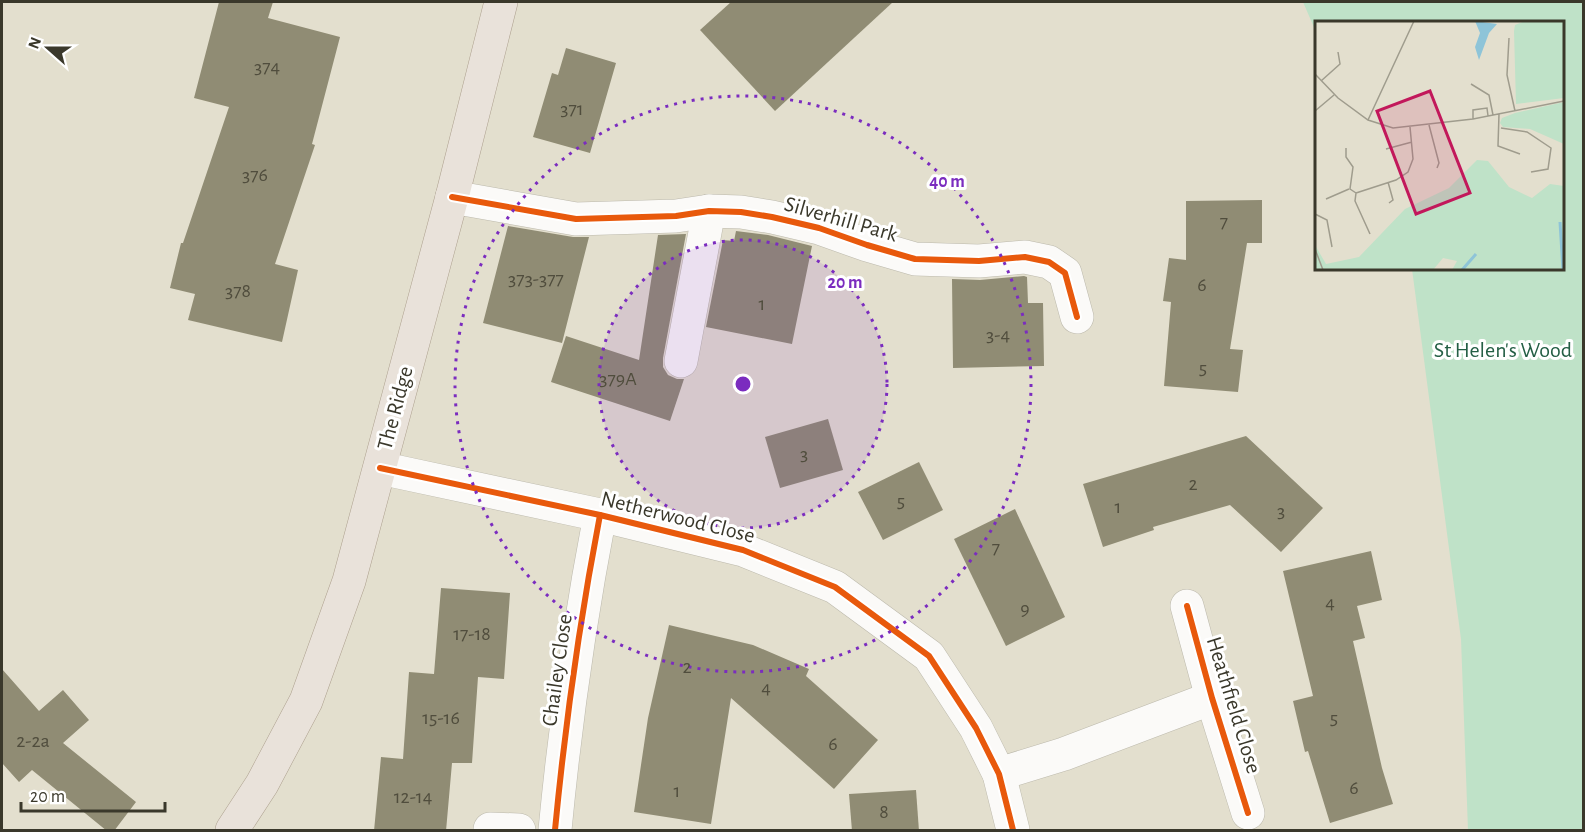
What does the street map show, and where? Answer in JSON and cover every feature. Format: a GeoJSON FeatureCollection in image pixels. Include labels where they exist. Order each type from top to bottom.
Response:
{"type":"FeatureCollection","features":[{"type":"Feature","properties":{"kind":"main road","name":"The Ridge"},"geometry":{"type":"LineString","coordinates":[[232,831],[262,784],[306,701],[349,581],[452,197],[501,2]]}},
{"type":"Feature","properties":{"kind":"street","name":"Silverhill Park"},"geometry":{"type":"LineString","coordinates":[[452,197],[576,219],[676,216],[709,211],[741,212],[772,216],[819,228],[915,259],[979,261],[1025,257],[1049,262],[1065,273],[1077,317]]}},
{"type":"Feature","properties":{"kind":"street"},"geometry":{"type":"LineString","coordinates":[[681,361],[709,211]]}},
{"type":"Feature","properties":{"kind":"street","name":"Netherwood Close"},"geometry":{"type":"LineString","coordinates":[[380,468],[600,515],[743,550],[835,587],[929,656],[976,728],[999,774],[1013,831]]}},
{"type":"Feature","properties":{"kind":"street","name":"Chailey Close"},"geometry":{"type":"LineString","coordinates":[[555,831],[569,708],[587,582],[600,515]]}},
{"type":"Feature","properties":{"kind":"street","name":"Heathfield Close"},"geometry":{"type":"LineString","coordinates":[[1187,606],[1212,698],[1248,813]]}},
{"type":"Feature","properties":{"kind":"street","name":"Heathfield Close"},"geometry":{"type":"LineString","coordinates":[[999,774],[1064,754],[1212,698]]}},
{"type":"Feature","properties":{"kind":"green space","name":"St Helen's Wood"},"geometry":{"type":"Polygon","coordinates":[[[1303,2],[1583,2],[1583,830],[1468,830],[1461,639],[1412,270],[1564,270],[1564,21],[1315,21],[1315,30],[1303,2]]]}},
{"type":"Feature","properties":{"kind":"building"},"geometry":{"type":"Polygon","coordinates":[[[219,2],[273,2],[268,18],[340,37],[312,144],[315,145],[275,264],[298,270],[282,342],[188,320],[195,294],[170,288],[181,243],[183,243],[229,107],[194,98],[219,2]]]}},
{"type":"Feature","properties":{"kind":"building"},"geometry":{"type":"Polygon","coordinates":[[[731,2],[893,2],[775,111],[700,30],[731,2]]]}},
{"type":"Feature","properties":{"kind":"building"},"geometry":{"type":"Polygon","coordinates":[[[566,48],[616,63],[590,153],[533,137],[552,73],[558,75],[566,48]]]}},
{"type":"Feature","properties":{"kind":"building"},"geometry":{"type":"Polygon","coordinates":[[[1262,200],[1262,243],[1247,243],[1230,349],[1243,350],[1238,392],[1164,386],[1171,302],[1163,301],[1169,258],[1186,260],[1186,201],[1262,200]]]}},
{"type":"Feature","properties":{"kind":"building"},"geometry":{"type":"Polygon","coordinates":[[[508,226],[573,237],[589,237],[562,343],[483,323],[508,226]]]}},
{"type":"Feature","properties":{"kind":"building"},"geometry":{"type":"Polygon","coordinates":[[[736,231],[768,235],[812,246],[792,344],[706,327],[723,240],[734,241],[736,231]]]}},
{"type":"Feature","properties":{"kind":"building"},"geometry":{"type":"Polygon","coordinates":[[[686,234],[663,358],[663,367],[668,375],[684,379],[670,421],[551,382],[566,336],[639,360],[658,235],[686,234]]]}},
{"type":"Feature","properties":{"kind":"building"},"geometry":{"type":"Polygon","coordinates":[[[1027,277],[1028,303],[1043,303],[1044,366],[953,368],[952,279],[980,280],[1027,277]]]}},
{"type":"Feature","properties":{"kind":"building"},"geometry":{"type":"Polygon","coordinates":[[[828,419],[843,470],[780,488],[765,437],[828,419]]]}},
{"type":"Feature","properties":{"kind":"building"},"geometry":{"type":"Polygon","coordinates":[[[1246,436],[1323,508],[1281,552],[1230,505],[1153,527],[1154,530],[1103,547],[1083,484],[1246,436]]]}},
{"type":"Feature","properties":{"kind":"building"},"geometry":{"type":"Polygon","coordinates":[[[919,462],[943,510],[883,540],[858,492],[919,462]]]}},
{"type":"Feature","properties":{"kind":"building"},"geometry":{"type":"Polygon","coordinates":[[[1015,509],[1065,617],[1006,646],[954,539],[1015,509]]]}},
{"type":"Feature","properties":{"kind":"building"},"geometry":{"type":"Polygon","coordinates":[[[1371,551],[1382,600],[1357,606],[1365,638],[1353,641],[1382,768],[1393,804],[1330,823],[1308,751],[1305,752],[1293,701],[1313,696],[1283,571],[1371,551]]]}},
{"type":"Feature","properties":{"kind":"building"},"geometry":{"type":"Polygon","coordinates":[[[441,588],[510,593],[504,679],[478,677],[472,763],[452,763],[446,831],[374,831],[381,757],[403,759],[409,672],[434,674],[441,588]]]}},
{"type":"Feature","properties":{"kind":"building"},"geometry":{"type":"Polygon","coordinates":[[[669,625],[753,645],[809,669],[806,676],[878,740],[834,789],[731,698],[711,824],[634,812],[648,718],[669,625]]]}},
{"type":"Feature","properties":{"kind":"building"},"geometry":{"type":"Polygon","coordinates":[[[2,669],[39,711],[63,690],[89,720],[63,743],[136,802],[114,831],[107,831],[32,770],[19,782],[2,763],[2,669]]]}},
{"type":"Feature","properties":{"kind":"building"},"geometry":{"type":"Polygon","coordinates":[[[916,790],[919,831],[852,831],[849,794],[916,790]]]}},
{"type":"Feature","properties":{"kind":"cycle path"},"geometry":{"type":"LineString","coordinates":[[452,197],[576,219],[676,216],[709,211],[741,212],[819,228],[915,259],[979,261],[1025,257],[1049,262],[1065,273],[1077,317]]}},
{"type":"Feature","properties":{"kind":"cycle path"},"geometry":{"type":"LineString","coordinates":[[380,468],[600,515],[743,550],[835,587],[929,656],[976,728],[999,774],[1013,830]]}},
{"type":"Feature","properties":{"kind":"cycle path"},"geometry":{"type":"LineString","coordinates":[[555,830],[574,672],[600,515]]}},
{"type":"Feature","properties":{"kind":"cycle path"},"geometry":{"type":"LineString","coordinates":[[1187,606],[1212,698],[1248,813]]}}]}
